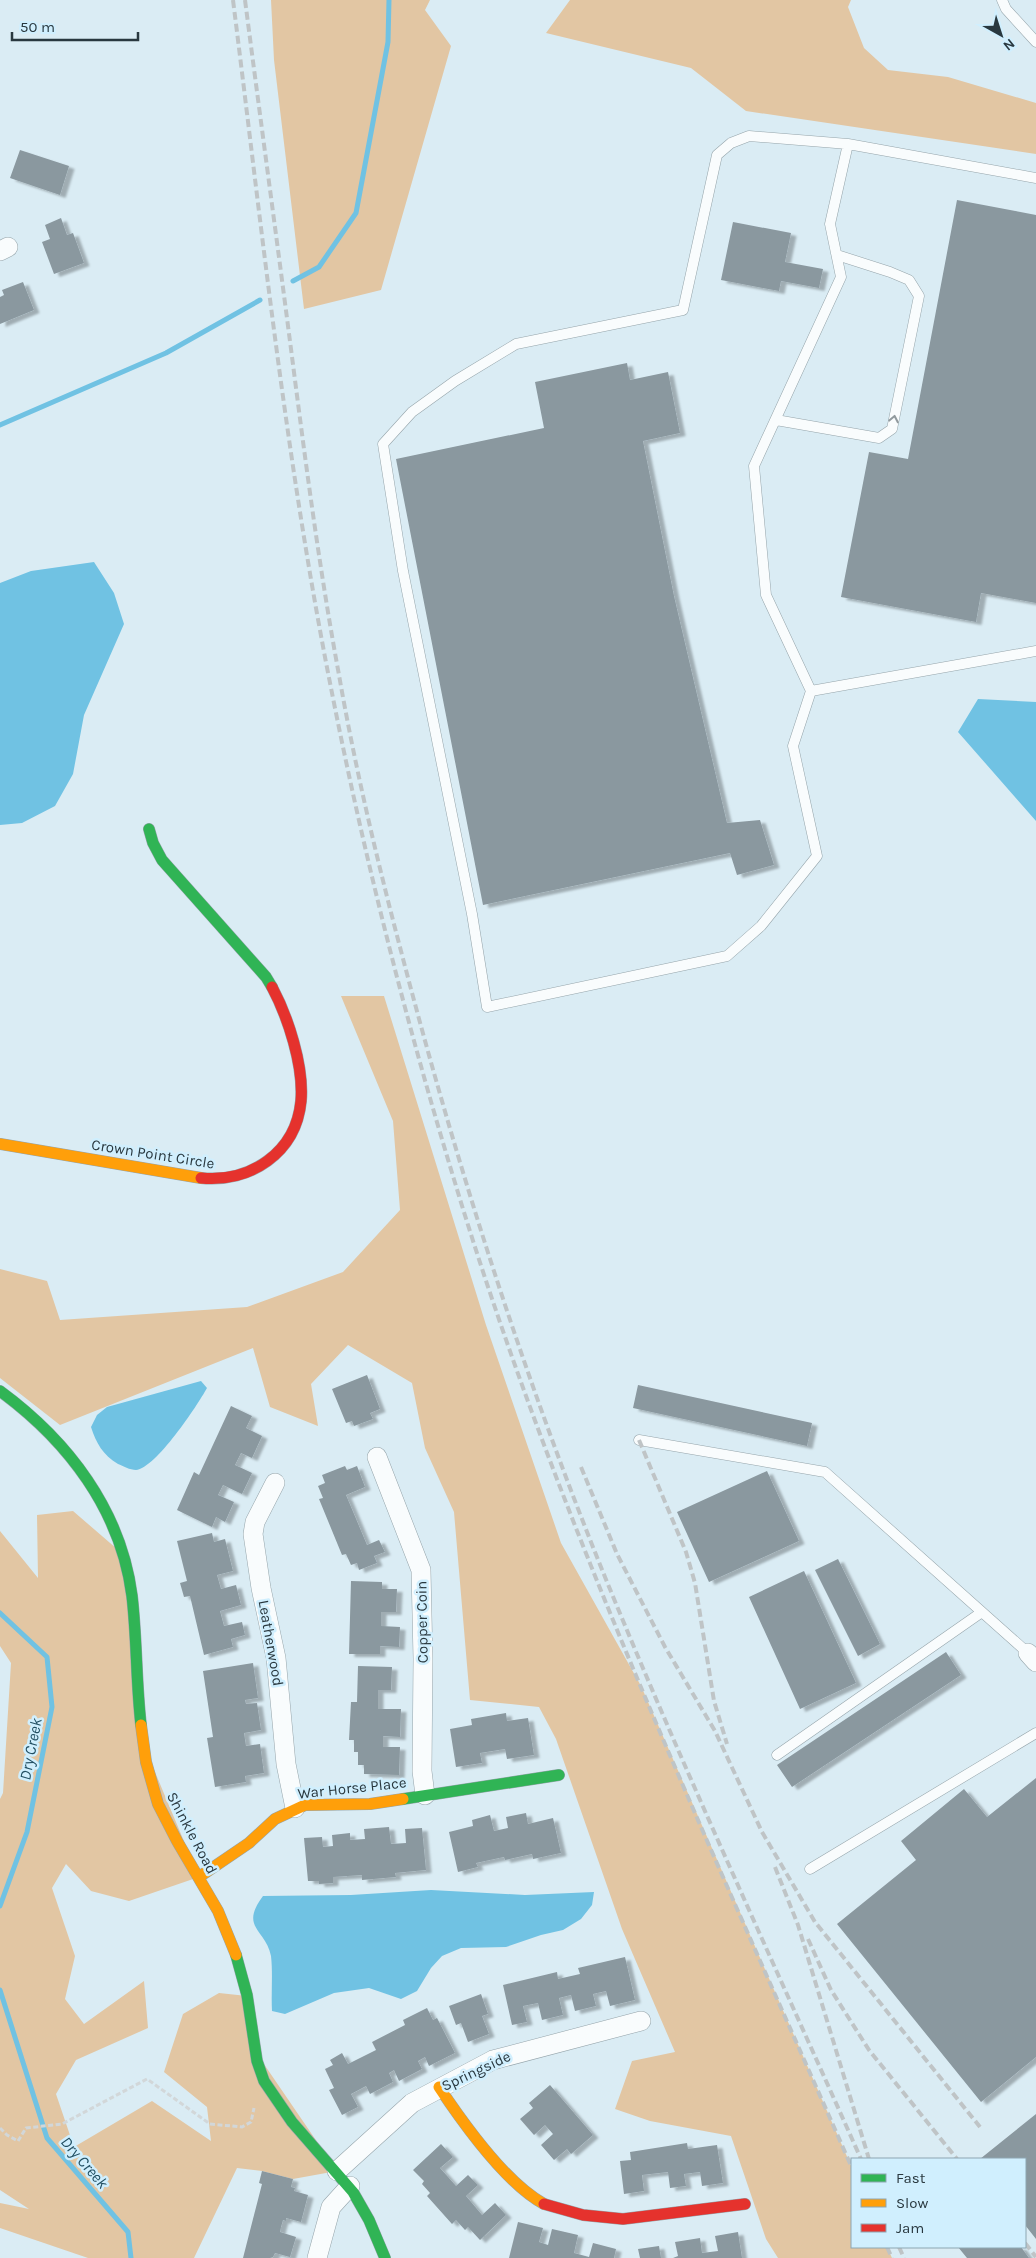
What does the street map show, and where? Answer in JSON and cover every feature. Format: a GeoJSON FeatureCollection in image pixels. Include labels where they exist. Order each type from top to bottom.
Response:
{"type":"FeatureCollection","features":[{"type":"Feature","properties":{"kind":"street","name":"Crown Point Circle"},"geometry":{"type":"LineString","coordinates":[[0,1144],[194,1177],[221,1179],[256,1169],[287,1140],[293,1128],[301,1104],[302,1084],[284,1010],[276,992],[266,977],[168,868],[153,843],[149,829]]}},
{"type":"Feature","properties":{"kind":"street","name":"Shinkle Road"},"geometry":{"type":"LineString","coordinates":[[0,1391],[38,1419],[63,1445],[78,1465],[105,1509],[124,1555],[132,1593],[142,1741],[151,1785],[169,1827],[199,1877],[224,1925],[242,1973],[255,2050],[265,2082],[285,2114],[350,2186],[370,2222],[385,2258]]}},
{"type":"Feature","properties":{"kind":"street","name":"Copper Coin"},"geometry":{"type":"LineString","coordinates":[[377,1457],[421,1570],[423,1659],[422,1771],[424,1795]]}},
{"type":"Feature","properties":{"kind":"street","name":"Leatherwood"},"geometry":{"type":"LineString","coordinates":[[276,1482],[254,1522],[253,1534],[261,1588],[276,1658],[286,1764],[295,1808]]}},
{"type":"Feature","properties":{"kind":"street","name":"War Horse Place"},"geometry":{"type":"LineString","coordinates":[[199,1877],[250,1842],[275,1819],[295,1808],[305,1805],[370,1804],[559,1776]]}},
{"type":"Feature","properties":{"kind":"street","name":"Springside"},"geometry":{"type":"LineString","coordinates":[[337,2172],[412,2103],[500,2057],[640,2021]]}},
{"type":"Feature","properties":{"kind":"street"},"geometry":{"type":"LineString","coordinates":[[439,2088],[462,2122],[518,2186],[544,2204],[583,2215],[622,2219],[643,2218],[745,2204]]}},
{"type":"Feature","properties":{"kind":"street"},"geometry":{"type":"LineString","coordinates":[[318,2258],[331,2207],[350,2186]]}},
{"type":"Feature","properties":{"kind":"lane"},"geometry":{"type":"LineString","coordinates":[[1002,0],[1006,9],[1036,42]]}},
{"type":"Feature","properties":{"kind":"lane"},"geometry":{"type":"LineString","coordinates":[[848,144],[830,224],[840,278],[754,466],[766,595],[810,691],[793,746],[817,856],[761,926],[727,956],[488,1007],[472,914],[403,572],[384,444],[412,412],[455,381],[516,344],[684,310],[717,155],[732,143],[749,136],[848,144],[1036,178]]}},
{"type":"Feature","properties":{"kind":"lane"},"geometry":{"type":"LineString","coordinates":[[776,420],[879,438],[892,428],[919,296],[909,280],[836,255]]}},
{"type":"Feature","properties":{"kind":"lane"},"geometry":{"type":"LineString","coordinates":[[810,691],[1036,651]]}},
{"type":"Feature","properties":{"kind":"lane"},"geometry":{"type":"LineString","coordinates":[[639,1440],[825,1472],[1032,1658]]}},
{"type":"Feature","properties":{"kind":"lane"},"geometry":{"type":"LineString","coordinates":[[776,1755],[982,1612]]}},
{"type":"Feature","properties":{"kind":"lane"},"geometry":{"type":"LineString","coordinates":[[810,1869],[1036,1733]]}},
{"type":"Feature","properties":{"kind":"path"},"geometry":{"type":"LineString","coordinates":[[0,2128],[7,2135],[18,2141],[26,2128],[62,2124],[147,2079],[210,2124],[242,2127],[251,2122],[256,2100],[265,2082]]}},
{"type":"Feature","properties":{"kind":"shaded area"},"geometry":{"type":"Polygon","coordinates":[[[271,0],[430,0],[425,10],[451,46],[381,290],[304,309],[274,60],[271,0]]]}},
{"type":"Feature","properties":{"kind":"shaded area"},"geometry":{"type":"Polygon","coordinates":[[[570,0],[851,0],[848,7],[864,48],[888,70],[948,77],[1036,103],[1036,154],[746,111],[691,68],[546,33],[570,0]]]}},
{"type":"Feature","properties":{"kind":"shaded area"},"geometry":{"type":"Polygon","coordinates":[[[341,996],[384,996],[486,1325],[561,1543],[641,1686],[851,2166],[851,2248],[887,2248],[892,2258],[778,2258],[766,2239],[731,2136],[650,2121],[615,2109],[632,2061],[675,2052],[622,1929],[556,1739],[539,1707],[470,1700],[454,1512],[425,1448],[412,1383],[348,1345],[311,1384],[318,1426],[270,1407],[253,1348],[60,1425],[0,1378],[0,1269],[47,1281],[60,1320],[247,1307],[343,1272],[400,1210],[393,1121],[341,996]]]}},
{"type":"Feature","properties":{"kind":"shaded area"},"geometry":{"type":"Polygon","coordinates":[[[73,1511],[124,1555],[142,1741],[199,1877],[129,1901],[91,1891],[66,1864],[52,1888],[75,1956],[65,1999],[84,2024],[144,1981],[148,2028],[76,2060],[56,2094],[74,2147],[152,2101],[211,2141],[207,2107],[164,2072],[183,2014],[219,1993],[247,1996],[255,2051],[337,2171],[293,2179],[262,2171],[237,2168],[194,2258],[88,2258],[0,2228],[0,2203],[29,2209],[0,2190],[0,1799],[3,1793],[11,1663],[0,1646],[0,1531],[38,1578],[37,1515],[73,1511]]]}},
{"type":"Feature","properties":{"kind":"water"},"geometry":{"type":"Polygon","coordinates":[[[94,562],[114,593],[124,624],[84,715],[73,774],[55,806],[22,823],[0,825],[0,583],[31,571],[94,562]]]}},
{"type":"Feature","properties":{"kind":"water"},"geometry":{"type":"Polygon","coordinates":[[[978,699],[1036,702],[1036,821],[958,732],[978,699]]]}},
{"type":"Feature","properties":{"kind":"water"},"geometry":{"type":"Polygon","coordinates":[[[201,1381],[207,1388],[194,1408],[165,1448],[144,1467],[136,1470],[124,1467],[108,1457],[101,1448],[91,1427],[97,1415],[107,1407],[201,1381]]]}},
{"type":"Feature","properties":{"kind":"water"},"geometry":{"type":"Polygon","coordinates":[[[431,1890],[525,1895],[594,1892],[592,1905],[581,1919],[563,1930],[506,1947],[461,1948],[442,1956],[431,1968],[417,1991],[401,1999],[369,1988],[334,1993],[285,2014],[272,2011],[271,1956],[268,1947],[256,1928],[253,1915],[263,1896],[351,1895],[431,1890]]]}},
{"type":"Feature","properties":{"kind":"building"},"geometry":{"type":"Polygon","coordinates":[[[20,150],[69,166],[60,195],[10,178],[20,150]]]}},
{"type":"Feature","properties":{"kind":"building"},"geometry":{"type":"Polygon","coordinates":[[[957,200],[1036,215],[1036,603],[981,593],[976,622],[841,597],[869,452],[908,459],[957,200]]]}},
{"type":"Feature","properties":{"kind":"building"},"geometry":{"type":"Polygon","coordinates":[[[61,218],[67,235],[73,233],[84,263],[54,274],[42,242],[50,239],[45,225],[61,218]]]}},
{"type":"Feature","properties":{"kind":"building"},"geometry":{"type":"Polygon","coordinates":[[[733,222],[791,233],[785,262],[823,269],[819,288],[781,281],[779,291],[721,280],[733,222]]]}},
{"type":"Feature","properties":{"kind":"building"},"geometry":{"type":"Polygon","coordinates":[[[23,282],[34,310],[0,324],[0,297],[4,295],[2,290],[23,282]]]}},
{"type":"Feature","properties":{"kind":"building"},"geometry":{"type":"Polygon","coordinates":[[[627,363],[630,380],[668,372],[680,433],[643,441],[674,596],[727,823],[760,820],[774,865],[737,875],[730,853],[483,905],[396,459],[544,428],[535,382],[627,363]]]}},
{"type":"Feature","properties":{"kind":"building"},"geometry":{"type":"Polygon","coordinates":[[[367,1375],[380,1409],[370,1413],[373,1419],[354,1426],[352,1421],[346,1423],[332,1389],[367,1375]]]}},
{"type":"Feature","properties":{"kind":"building"},"geometry":{"type":"Polygon","coordinates":[[[638,1385],[812,1423],[807,1446],[633,1408],[638,1385]]]}},
{"type":"Feature","properties":{"kind":"building"},"geometry":{"type":"Polygon","coordinates":[[[231,1406],[252,1416],[246,1428],[262,1436],[252,1458],[241,1453],[235,1465],[252,1473],[242,1494],[223,1485],[218,1495],[234,1502],[225,1522],[216,1517],[212,1527],[177,1510],[194,1472],[199,1475],[231,1406]]]}},
{"type":"Feature","properties":{"kind":"building"},"geometry":{"type":"Polygon","coordinates":[[[345,1466],[347,1470],[357,1466],[365,1487],[346,1495],[367,1545],[379,1540],[385,1552],[374,1556],[377,1563],[359,1570],[357,1563],[351,1565],[346,1554],[342,1555],[319,1499],[323,1498],[318,1486],[325,1483],[322,1475],[345,1466]]]}},
{"type":"Feature","properties":{"kind":"building"},"geometry":{"type":"Polygon","coordinates":[[[767,1471],[799,1541],[709,1582],[677,1512],[767,1471]]]}},
{"type":"Feature","properties":{"kind":"building"},"geometry":{"type":"Polygon","coordinates":[[[212,1533],[214,1542],[225,1539],[233,1571],[217,1575],[221,1589],[236,1585],[241,1605],[220,1611],[224,1626],[242,1622],[245,1635],[231,1639],[233,1647],[204,1655],[190,1596],[184,1597],[180,1583],[187,1581],[177,1541],[212,1533]]]}},
{"type":"Feature","properties":{"kind":"building"},"geometry":{"type":"Polygon","coordinates":[[[838,1559],[880,1644],[858,1656],[815,1570],[838,1559]]]}},
{"type":"Feature","properties":{"kind":"building"},"geometry":{"type":"Polygon","coordinates":[[[804,1571],[856,1683],[800,1709],[749,1597],[804,1571]]]}},
{"type":"Feature","properties":{"kind":"building"},"geometry":{"type":"Polygon","coordinates":[[[351,1581],[382,1582],[382,1589],[397,1589],[396,1612],[381,1612],[381,1626],[400,1627],[399,1647],[380,1646],[380,1654],[349,1654],[351,1581]]]}},
{"type":"Feature","properties":{"kind":"building"},"geometry":{"type":"Polygon","coordinates":[[[946,1652],[961,1675],[792,1787],[777,1765],[946,1652]]]}},
{"type":"Feature","properties":{"kind":"building"},"geometry":{"type":"Polygon","coordinates":[[[253,1663],[258,1698],[245,1700],[246,1704],[257,1703],[261,1730],[244,1733],[246,1746],[260,1744],[264,1773],[245,1776],[246,1782],[215,1787],[207,1738],[213,1737],[203,1671],[253,1663]]]}},
{"type":"Feature","properties":{"kind":"building"},"geometry":{"type":"Polygon","coordinates":[[[358,1666],[392,1667],[391,1690],[378,1690],[378,1709],[401,1709],[400,1737],[383,1736],[383,1747],[400,1747],[399,1775],[364,1774],[364,1765],[358,1765],[358,1752],[354,1752],[354,1740],[349,1740],[351,1702],[357,1702],[358,1666]]]}},
{"type":"Feature","properties":{"kind":"building"},"geometry":{"type":"Polygon","coordinates":[[[506,1713],[507,1721],[528,1718],[534,1755],[507,1759],[505,1749],[480,1753],[482,1763],[456,1767],[450,1729],[472,1725],[471,1719],[506,1713]]]}},
{"type":"Feature","properties":{"kind":"building"},"geometry":{"type":"Polygon","coordinates":[[[1036,1778],[1036,2057],[981,2102],[837,1924],[916,1860],[901,1841],[964,1789],[987,1817],[1036,1778]]]}},
{"type":"Feature","properties":{"kind":"building"},"geometry":{"type":"Polygon","coordinates":[[[526,1813],[528,1824],[553,1818],[561,1853],[533,1859],[532,1854],[505,1860],[504,1857],[476,1863],[478,1867],[458,1872],[449,1832],[473,1826],[472,1820],[490,1815],[494,1831],[508,1828],[506,1817],[526,1813]]]}},
{"type":"Feature","properties":{"kind":"building"},"geometry":{"type":"Polygon","coordinates":[[[389,1827],[391,1844],[406,1843],[405,1829],[422,1828],[426,1870],[395,1873],[396,1877],[362,1880],[362,1875],[333,1877],[333,1883],[319,1884],[319,1881],[308,1881],[304,1838],[322,1837],[323,1847],[333,1846],[332,1835],[350,1833],[350,1840],[365,1839],[364,1829],[389,1827]]]}},
{"type":"Feature","properties":{"kind":"building"},"geometry":{"type":"Polygon","coordinates":[[[625,1957],[635,2000],[610,2006],[606,1991],[593,1994],[596,2006],[575,2011],[571,1995],[559,1998],[563,2015],[542,2020],[538,2003],[523,2006],[527,2022],[512,2025],[503,1985],[557,1972],[558,1979],[580,1974],[578,1968],[625,1957]]]}},
{"type":"Feature","properties":{"kind":"building"},"geometry":{"type":"Polygon","coordinates":[[[481,1994],[488,2014],[482,2016],[489,2034],[468,2042],[461,2023],[456,2025],[449,2006],[481,1994]]]}},
{"type":"Feature","properties":{"kind":"building"},"geometry":{"type":"Polygon","coordinates":[[[427,2008],[433,2020],[437,2018],[455,2053],[429,2066],[425,2057],[418,2061],[422,2069],[399,2081],[394,2070],[389,2073],[393,2082],[370,2094],[366,2086],[351,2094],[358,2107],[342,2115],[329,2090],[334,2088],[325,2069],[333,2065],[330,2060],[342,2053],[348,2064],[376,2050],[372,2042],[405,2025],[403,2020],[427,2008]]]}},
{"type":"Feature","properties":{"kind":"building"},"geometry":{"type":"Polygon","coordinates":[[[550,2085],[593,2135],[571,2154],[567,2149],[554,2160],[541,2145],[553,2134],[545,2125],[534,2135],[520,2119],[533,2108],[529,2103],[550,2085]]]}},
{"type":"Feature","properties":{"kind":"building"},"geometry":{"type":"Polygon","coordinates":[[[1036,2114],[1036,2239],[1026,2226],[1026,2158],[981,2158],[1036,2114]]]}},
{"type":"Feature","properties":{"kind":"building"},"geometry":{"type":"Polygon","coordinates":[[[687,2143],[688,2149],[717,2145],[723,2183],[702,2186],[700,2172],[684,2174],[686,2186],[670,2188],[668,2172],[642,2175],[644,2191],[624,2194],[620,2161],[631,2160],[630,2152],[687,2143]]]}},
{"type":"Feature","properties":{"kind":"building"},"geometry":{"type":"Polygon","coordinates":[[[441,2144],[453,2157],[440,2168],[456,2186],[468,2175],[478,2185],[466,2196],[482,2215],[495,2203],[506,2215],[480,2240],[468,2227],[465,2230],[456,2220],[452,2224],[427,2196],[430,2193],[422,2184],[424,2181],[413,2170],[441,2144]]]}},
{"type":"Feature","properties":{"kind":"building"},"geometry":{"type":"Polygon","coordinates":[[[262,2171],[293,2179],[291,2187],[295,2188],[294,2191],[308,2195],[301,2222],[286,2218],[286,2221],[283,2220],[280,2232],[296,2237],[290,2257],[275,2253],[270,2258],[243,2258],[262,2184],[259,2183],[262,2171]]]}},
{"type":"Feature","properties":{"kind":"building"},"geometry":{"type":"Polygon","coordinates":[[[518,2222],[543,2228],[539,2242],[548,2245],[552,2229],[578,2235],[574,2253],[589,2257],[593,2243],[616,2249],[614,2258],[509,2258],[518,2222]]]}},
{"type":"Feature","properties":{"kind":"building"},"geometry":{"type":"Polygon","coordinates":[[[738,2232],[742,2258],[673,2258],[678,2256],[675,2242],[700,2238],[702,2253],[718,2251],[715,2236],[738,2232]]]}},
{"type":"Feature","properties":{"kind":"building"},"geometry":{"type":"Polygon","coordinates":[[[659,2246],[661,2258],[640,2258],[638,2249],[659,2246]]]}},
{"type":"Feature","properties":{"kind":"building"},"geometry":{"type":"Polygon","coordinates":[[[959,2248],[1022,2248],[1029,2258],[967,2258],[959,2248]]]}},
{"type":"Feature","properties":{"kind":"waterway"},"geometry":{"type":"LineString","coordinates":[[293,281],[319,267],[356,213],[388,42],[389,0]]}},
{"type":"Feature","properties":{"kind":"waterway"},"geometry":{"type":"LineString","coordinates":[[0,425],[166,353],[260,300]]}},
{"type":"Feature","properties":{"kind":"waterway","name":"Dry Creek"},"geometry":{"type":"LineString","coordinates":[[0,1613],[47,1657],[52,1707],[27,1832],[0,1906]]}},
{"type":"Feature","properties":{"kind":"waterway","name":"Dry Creek"},"geometry":{"type":"LineString","coordinates":[[0,1990],[47,2138],[128,2232],[131,2258]]}},
{"type":"Feature","properties":{"kind":"railway"},"geometry":{"type":"LineString","coordinates":[[233,0],[276,345],[315,603],[357,814],[387,939],[420,1063],[496,1312],[541,1437],[589,1560],[691,1804],[851,2166]]}},
{"type":"Feature","properties":{"kind":"railway"},"geometry":{"type":"LineString","coordinates":[[245,0],[307,472],[325,594],[359,779],[422,1030],[493,1268],[546,1424],[575,1501],[635,1650],[698,1796],[861,2158]]}},
{"type":"Feature","properties":{"kind":"railway"},"geometry":{"type":"LineString","coordinates":[[639,1440],[686,1552],[695,1583],[714,1701],[727,1744]]}},
{"type":"Feature","properties":{"kind":"railway"},"geometry":{"type":"LineString","coordinates":[[581,1467],[617,1554],[665,1647],[715,1731],[762,1832],[815,1922],[980,2127]]}},
{"type":"Feature","properties":{"kind":"railway"},"geometry":{"type":"LineString","coordinates":[[775,1867],[798,1925],[869,2158]]}},
{"type":"Feature","properties":{"kind":"railway"},"geometry":{"type":"LineString","coordinates":[[808,1939],[831,1990],[869,2050],[956,2158]]}},
{"type":"Feature","properties":{"kind":"railway"},"geometry":{"type":"LineString","coordinates":[[1026,2244],[1036,2257]]}},
{"type":"Feature","properties":{"kind":"railway"},"geometry":{"type":"LineString","coordinates":[[887,2248],[892,2258]]}},
{"type":"Feature","properties":{"kind":"railway"},"geometry":{"type":"LineString","coordinates":[[899,2248],[904,2258]]}},
{"type":"Feature","properties":{"kind":"traffic: fast"},"geometry":{"type":"LineString","coordinates":[[149,829],[153,843],[162,860],[266,977],[272,987]]}},
{"type":"Feature","properties":{"kind":"traffic: fast"},"geometry":{"type":"LineString","coordinates":[[0,1391],[48,1432],[69,1455],[103,1507],[116,1535],[126,1565],[132,1596],[141,1725]]}},
{"type":"Feature","properties":{"kind":"traffic: fast"},"geometry":{"type":"LineString","coordinates":[[403,1799],[559,1775]]}},
{"type":"Feature","properties":{"kind":"traffic: fast"},"geometry":{"type":"LineString","coordinates":[[236,1955],[247,1995],[257,2061],[264,2081],[292,2122],[353,2192],[369,2220],[385,2258]]}},
{"type":"Feature","properties":{"kind":"traffic: slow"},"geometry":{"type":"LineString","coordinates":[[0,1144],[201,1178]]}},
{"type":"Feature","properties":{"kind":"traffic: slow"},"geometry":{"type":"LineString","coordinates":[[141,1725],[146,1762],[158,1804],[177,1841],[218,1911],[236,1955]]}},
{"type":"Feature","properties":{"kind":"traffic: slow"},"geometry":{"type":"LineString","coordinates":[[199,1877],[249,1843],[275,1819],[305,1805],[370,1804],[403,1799]]}},
{"type":"Feature","properties":{"kind":"traffic: slow"},"geometry":{"type":"LineString","coordinates":[[439,2087],[473,2135],[501,2168],[530,2195],[544,2204]]}},
{"type":"Feature","properties":{"kind":"traffic: jam"},"geometry":{"type":"LineString","coordinates":[[201,1178],[237,1175],[253,1170],[268,1161],[280,1150],[290,1136],[297,1119],[301,1101],[300,1073],[297,1057],[289,1027],[272,987]]}},
{"type":"Feature","properties":{"kind":"traffic: jam"},"geometry":{"type":"LineString","coordinates":[[544,2204],[583,2215],[623,2219],[745,2204]]}}]}
